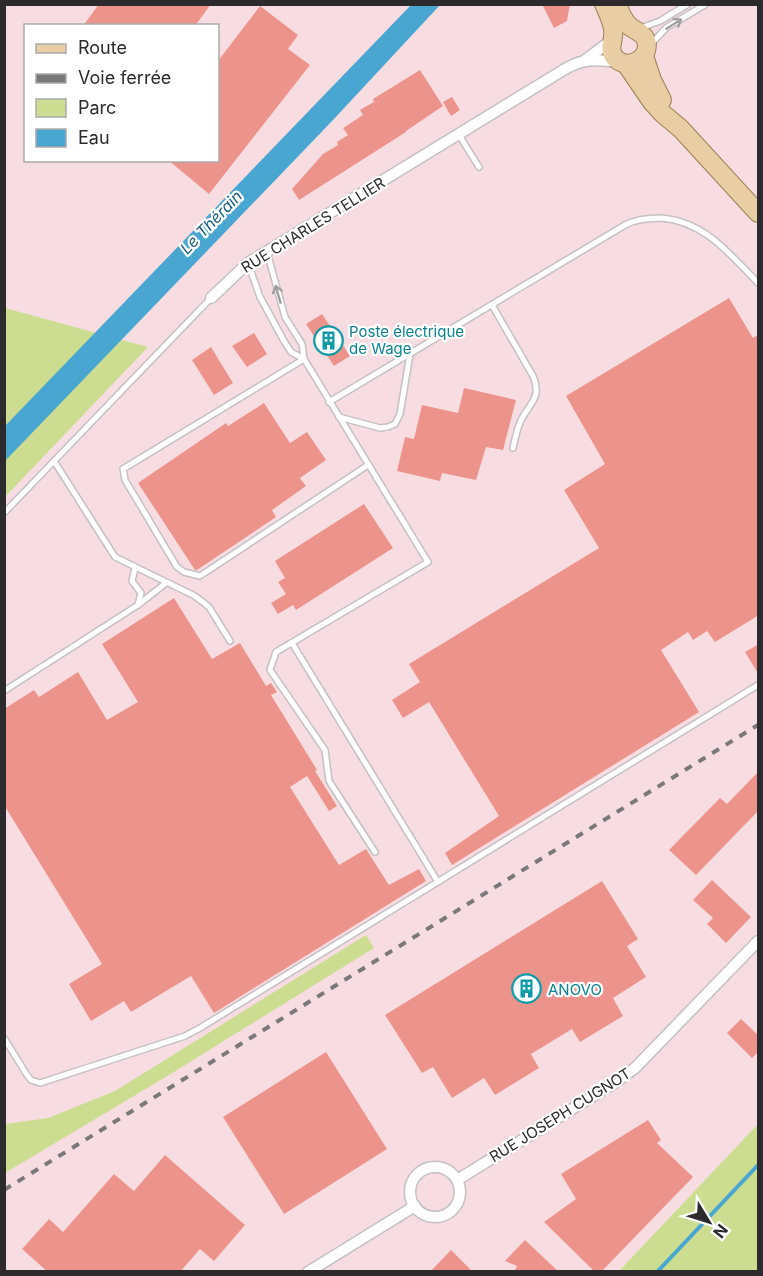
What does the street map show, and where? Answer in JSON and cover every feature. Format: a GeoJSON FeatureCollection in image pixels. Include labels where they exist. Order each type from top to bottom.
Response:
{"type":"FeatureCollection","features":[{"type":"Feature","properties":{"kind":"main road"},"geometry":{"type":"LineString","coordinates":[[604,4],[613,38],[612,52],[616,58],[624,63],[662,113],[681,129],[759,213]]}},
{"type":"Feature","properties":{"kind":"main road"},"geometry":{"type":"LineString","coordinates":[[617,4],[634,29],[645,38],[645,53],[651,80],[681,129]]}},
{"type":"Feature","properties":{"kind":"main road"},"geometry":{"type":"LineString","coordinates":[[613,38],[622,29],[634,29]]}},
{"type":"Feature","properties":{"kind":"main road"},"geometry":{"type":"LineString","coordinates":[[624,63],[635,63],[645,53]]}},
{"type":"Feature","properties":{"kind":"street","name":"RUE CHARLES TELLIER"},"geometry":{"type":"LineString","coordinates":[[211,298],[248,263],[565,69],[583,61],[613,38]]}},
{"type":"Feature","properties":{"kind":"street","name":"RUE CHARLES TELLIER"},"geometry":{"type":"LineString","coordinates":[[583,61],[624,63]]}},
{"type":"Feature","properties":{"kind":"street","name":"RUE JOSEPH CUGNOT"},"geometry":{"type":"LineString","coordinates":[[458,1180],[626,1075],[653,1051],[759,941]]}},
{"type":"Feature","properties":{"kind":"street"},"geometry":{"type":"LineString","coordinates":[[434,1167],[442,1168],[450,1171],[458,1180],[459,1197],[457,1204],[450,1212],[440,1216],[429,1216],[415,1206],[411,1198],[411,1186],[423,1170],[434,1167]]}},
{"type":"Feature","properties":{"kind":"street"},"geometry":{"type":"LineString","coordinates":[[308,1272],[415,1206]]}},
{"type":"Feature","properties":{"kind":"lane"},"geometry":{"type":"LineString","coordinates":[[634,29],[655,23],[688,4]]}},
{"type":"Feature","properties":{"kind":"lane"},"geometry":{"type":"LineString","coordinates":[[645,53],[666,28],[706,4]]}},
{"type":"Feature","properties":{"kind":"lane"},"geometry":{"type":"LineString","coordinates":[[459,135],[479,167]]}},
{"type":"Feature","properties":{"kind":"lane"},"geometry":{"type":"LineString","coordinates":[[329,402],[625,225],[639,219],[674,220],[690,224],[714,239],[759,283]]}},
{"type":"Feature","properties":{"kind":"lane"},"geometry":{"type":"LineString","coordinates":[[267,252],[285,317],[302,344],[304,359],[428,562],[276,652],[270,670],[325,750],[329,781],[375,852]]}},
{"type":"Feature","properties":{"kind":"lane"},"geometry":{"type":"LineString","coordinates":[[248,263],[260,297],[284,341],[291,352],[304,359]]}},
{"type":"Feature","properties":{"kind":"lane","name":"RUE CHARLES TELLIER"},"geometry":{"type":"LineString","coordinates":[[4,513],[211,298]]}},
{"type":"Feature","properties":{"kind":"lane"},"geometry":{"type":"LineString","coordinates":[[492,305],[534,376],[537,386],[536,398],[521,420],[513,448]]}},
{"type":"Feature","properties":{"kind":"lane"},"geometry":{"type":"LineString","coordinates":[[339,417],[380,428],[388,428],[394,424],[400,414],[410,354]]}},
{"type":"Feature","properties":{"kind":"lane"},"geometry":{"type":"LineString","coordinates":[[304,359],[123,469],[125,480],[177,567],[184,572],[200,576],[368,465]]}},
{"type":"Feature","properties":{"kind":"lane"},"geometry":{"type":"LineString","coordinates":[[54,461],[115,557],[195,596],[209,607],[230,641]]}},
{"type":"Feature","properties":{"kind":"lane"},"geometry":{"type":"LineString","coordinates":[[135,568],[132,581],[141,593],[138,605]]}},
{"type":"Feature","properties":{"kind":"lane"},"geometry":{"type":"LineString","coordinates":[[4,692],[138,605],[166,583]]}},
{"type":"Feature","properties":{"kind":"lane"},"geometry":{"type":"LineString","coordinates":[[292,643],[438,882]]}},
{"type":"Feature","properties":{"kind":"lane"},"geometry":{"type":"LineString","coordinates":[[4,1038],[27,1075],[40,1083],[176,1040],[200,1028],[759,685]]}},
{"type":"Feature","properties":{"kind":"shaded area"},"geometry":{"type":"Polygon","coordinates":[[[5,5],[758,5],[758,1124],[619,1271],[5,1272],[5,5]]]}},
{"type":"Feature","properties":{"kind":"green space"},"geometry":{"type":"Polygon","coordinates":[[[5,308],[148,347],[5,497],[5,308]]]}},
{"type":"Feature","properties":{"kind":"green space"},"geometry":{"type":"Polygon","coordinates":[[[366,935],[374,948],[5,1173],[5,1124],[48,1118],[115,1091],[366,935]]]}},
{"type":"Feature","properties":{"kind":"green space"},"geometry":{"type":"Polygon","coordinates":[[[758,1124],[758,1271],[619,1271],[758,1124]]]}},
{"type":"Feature","properties":{"kind":"water","name":"Le Thérain"},"geometry":{"type":"Polygon","coordinates":[[[411,5],[440,5],[333,120],[5,461],[5,426],[411,5]]]}},
{"type":"Feature","properties":{"kind":"building"},"geometry":{"type":"Polygon","coordinates":[[[99,4],[211,4],[196,24],[84,24],[99,4]]]}},
{"type":"Feature","properties":{"kind":"building"},"geometry":{"type":"Polygon","coordinates":[[[542,4],[570,4],[567,21],[554,28],[542,4]]]}},
{"type":"Feature","properties":{"kind":"building"},"geometry":{"type":"Polygon","coordinates":[[[260,6],[298,35],[288,49],[310,65],[209,194],[170,162],[219,162],[219,60],[260,6]]]}},
{"type":"Feature","properties":{"kind":"building"},"geometry":{"type":"Polygon","coordinates":[[[420,70],[443,106],[299,200],[292,189],[323,154],[338,145],[337,142],[348,135],[343,128],[363,115],[360,110],[374,102],[373,99],[420,70]]]}},
{"type":"Feature","properties":{"kind":"building"},"geometry":{"type":"Polygon","coordinates":[[[452,97],[460,110],[451,116],[443,102],[452,97]]]}},
{"type":"Feature","properties":{"kind":"building"},"geometry":{"type":"Polygon","coordinates":[[[729,298],[753,338],[759,334],[759,615],[715,642],[707,631],[693,640],[688,632],[661,650],[699,712],[452,865],[445,853],[499,816],[429,702],[403,718],[392,700],[420,682],[409,664],[599,548],[564,490],[605,464],[566,396],[729,298]]]}},
{"type":"Feature","properties":{"kind":"building","name":"Poste électrique de Wage"},"geometry":{"type":"Polygon","coordinates":[[[322,314],[350,356],[334,366],[306,324],[322,314]]]}},
{"type":"Feature","properties":{"kind":"building"},"geometry":{"type":"Polygon","coordinates":[[[254,333],[267,354],[247,367],[232,346],[254,333]]]}},
{"type":"Feature","properties":{"kind":"building"},"geometry":{"type":"Polygon","coordinates":[[[211,347],[233,383],[214,395],[192,360],[211,347]]]}},
{"type":"Feature","properties":{"kind":"building"},"geometry":{"type":"Polygon","coordinates":[[[464,388],[516,400],[503,450],[486,447],[476,480],[442,473],[440,481],[397,471],[405,437],[414,439],[422,405],[458,413],[464,388]]]}},
{"type":"Feature","properties":{"kind":"building"},"geometry":{"type":"Polygon","coordinates":[[[264,403],[290,443],[307,432],[326,460],[300,478],[306,486],[272,510],[276,517],[195,570],[138,483],[226,423],[228,426],[264,403]]]}},
{"type":"Feature","properties":{"kind":"building"},"geometry":{"type":"Polygon","coordinates":[[[364,504],[393,548],[296,610],[293,605],[278,614],[271,603],[286,594],[278,582],[285,578],[275,561],[364,504]]]}},
{"type":"Feature","properties":{"kind":"building"},"geometry":{"type":"Polygon","coordinates":[[[174,598],[212,659],[240,643],[266,686],[271,683],[277,692],[271,695],[337,806],[329,811],[307,776],[290,787],[339,865],[366,849],[389,885],[419,869],[426,881],[214,1013],[191,976],[131,1012],[124,1001],[91,1021],[69,984],[102,964],[4,805],[4,709],[34,690],[39,697],[78,672],[107,720],[138,702],[102,644],[174,598]]]}},
{"type":"Feature","properties":{"kind":"building"},"geometry":{"type":"Polygon","coordinates":[[[759,644],[759,675],[745,652],[759,644]]]}},
{"type":"Feature","properties":{"kind":"building"},"geometry":{"type":"Polygon","coordinates":[[[759,771],[759,810],[696,875],[669,850],[720,798],[727,804],[759,771]]]}},
{"type":"Feature","properties":{"kind":"building"},"geometry":{"type":"Polygon","coordinates":[[[712,880],[751,917],[726,943],[707,924],[713,918],[693,900],[712,880]]]}},
{"type":"Feature","properties":{"kind":"building","name":"ANOVO"},"geometry":{"type":"Polygon","coordinates":[[[602,881],[638,939],[627,946],[646,977],[613,998],[623,1016],[580,1042],[572,1029],[531,1054],[539,1068],[495,1095],[484,1078],[452,1098],[433,1067],[422,1073],[385,1015],[602,881]]]}},
{"type":"Feature","properties":{"kind":"building"},"geometry":{"type":"Polygon","coordinates":[[[741,1019],[759,1036],[759,1051],[752,1058],[727,1033],[741,1019]]]}},
{"type":"Feature","properties":{"kind":"building"},"geometry":{"type":"Polygon","coordinates":[[[326,1052],[387,1149],[284,1214],[223,1117],[326,1052]]]}},
{"type":"Feature","properties":{"kind":"building"},"geometry":{"type":"Polygon","coordinates":[[[648,1120],[661,1140],[657,1143],[693,1177],[601,1272],[595,1272],[544,1222],[576,1199],[561,1174],[648,1120]]]}},
{"type":"Feature","properties":{"kind":"building"},"geometry":{"type":"Polygon","coordinates":[[[165,1155],[245,1225],[214,1261],[200,1249],[180,1272],[48,1272],[22,1249],[49,1219],[63,1232],[114,1174],[134,1191],[165,1155]]]}},
{"type":"Feature","properties":{"kind":"building"},"geometry":{"type":"Polygon","coordinates":[[[525,1240],[559,1272],[520,1272],[515,1270],[517,1266],[505,1261],[525,1240]]]}},
{"type":"Feature","properties":{"kind":"building"},"geometry":{"type":"Polygon","coordinates":[[[451,1250],[473,1272],[430,1272],[451,1250]]]}},
{"type":"Feature","properties":{"kind":"waterway"},"geometry":{"type":"LineString","coordinates":[[657,1272],[758,1165]]}},
{"type":"Feature","properties":{"kind":"railway"},"geometry":{"type":"LineString","coordinates":[[4,1190],[758,725]]}},
{"type":"Feature","properties":{"kind":"place","name":"Poste électrique de Wage"},"geometry":{"type":"Point","coordinates":[328,340]}},
{"type":"Feature","properties":{"kind":"place","name":"ANOVO"},"geometry":{"type":"Point","coordinates":[527,989]}}]}
